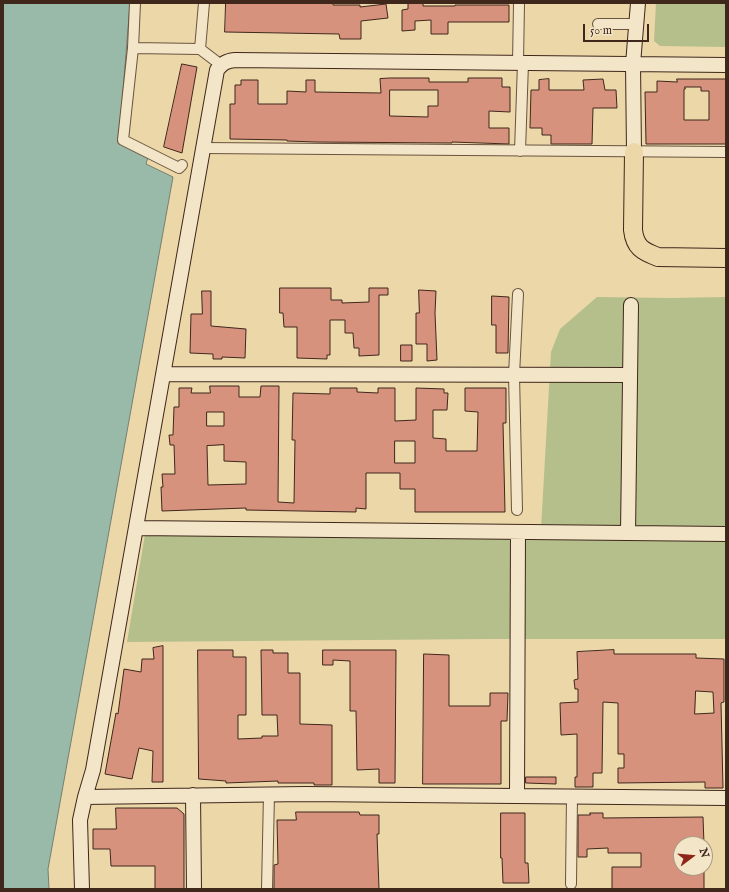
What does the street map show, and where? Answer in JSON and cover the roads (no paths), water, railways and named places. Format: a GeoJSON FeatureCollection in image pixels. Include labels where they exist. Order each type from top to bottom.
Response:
{"type":"FeatureCollection","features":[{"type":"Feature","properties":{"kind":"highway"},"geometry":{"type":"LineString","coordinates":[[634,152],[633,230],[634,239],[639,247],[647,253],[658,257],[726,258]]}},
{"type":"Feature","properties":{"kind":"street"},"geometry":{"type":"LineString","coordinates":[[136,3],[133,48],[123,140],[179,168],[182,165]]}},
{"type":"Feature","properties":{"kind":"street"},"geometry":{"type":"LineString","coordinates":[[200,49],[204,3]]}},
{"type":"Feature","properties":{"kind":"street"},"geometry":{"type":"LineString","coordinates":[[518,3],[520,151]]}},
{"type":"Feature","properties":{"kind":"street"},"geometry":{"type":"LineString","coordinates":[[634,152],[633,64],[638,3]]}},
{"type":"Feature","properties":{"kind":"street"},"geometry":{"type":"LineString","coordinates":[[598,24],[636,24]]}},
{"type":"Feature","properties":{"kind":"street"},"geometry":{"type":"LineString","coordinates":[[133,48],[200,49],[221,65]]}},
{"type":"Feature","properties":{"kind":"street"},"geometry":{"type":"LineString","coordinates":[[82,889],[80,820],[93,770],[217,70],[227,61],[235,60],[726,65]]}},
{"type":"Feature","properties":{"kind":"street"},"geometry":{"type":"LineString","coordinates":[[203,148],[726,152]]}},
{"type":"Feature","properties":{"kind":"street"},"geometry":{"type":"LineString","coordinates":[[517,510],[514,375],[518,294]]}},
{"type":"Feature","properties":{"kind":"street"},"geometry":{"type":"LineString","coordinates":[[628,533],[631,305]]}},
{"type":"Feature","properties":{"kind":"street"},"geometry":{"type":"LineString","coordinates":[[163,374],[630,375]]}},
{"type":"Feature","properties":{"kind":"street"},"geometry":{"type":"LineString","coordinates":[[136,528],[726,534]]}},
{"type":"Feature","properties":{"kind":"street"},"geometry":{"type":"LineString","coordinates":[[517,796],[518,532]]}},
{"type":"Feature","properties":{"kind":"street"},"geometry":{"type":"LineString","coordinates":[[85,797],[269,794],[726,798]]}},
{"type":"Feature","properties":{"kind":"street"},"geometry":{"type":"LineString","coordinates":[[267,889],[269,794]]}},
{"type":"Feature","properties":{"kind":"street"},"geometry":{"type":"LineString","coordinates":[[193,795],[194,889]]}},
{"type":"Feature","properties":{"kind":"street"},"geometry":{"type":"LineString","coordinates":[[571,884],[572,796]]}}]}
